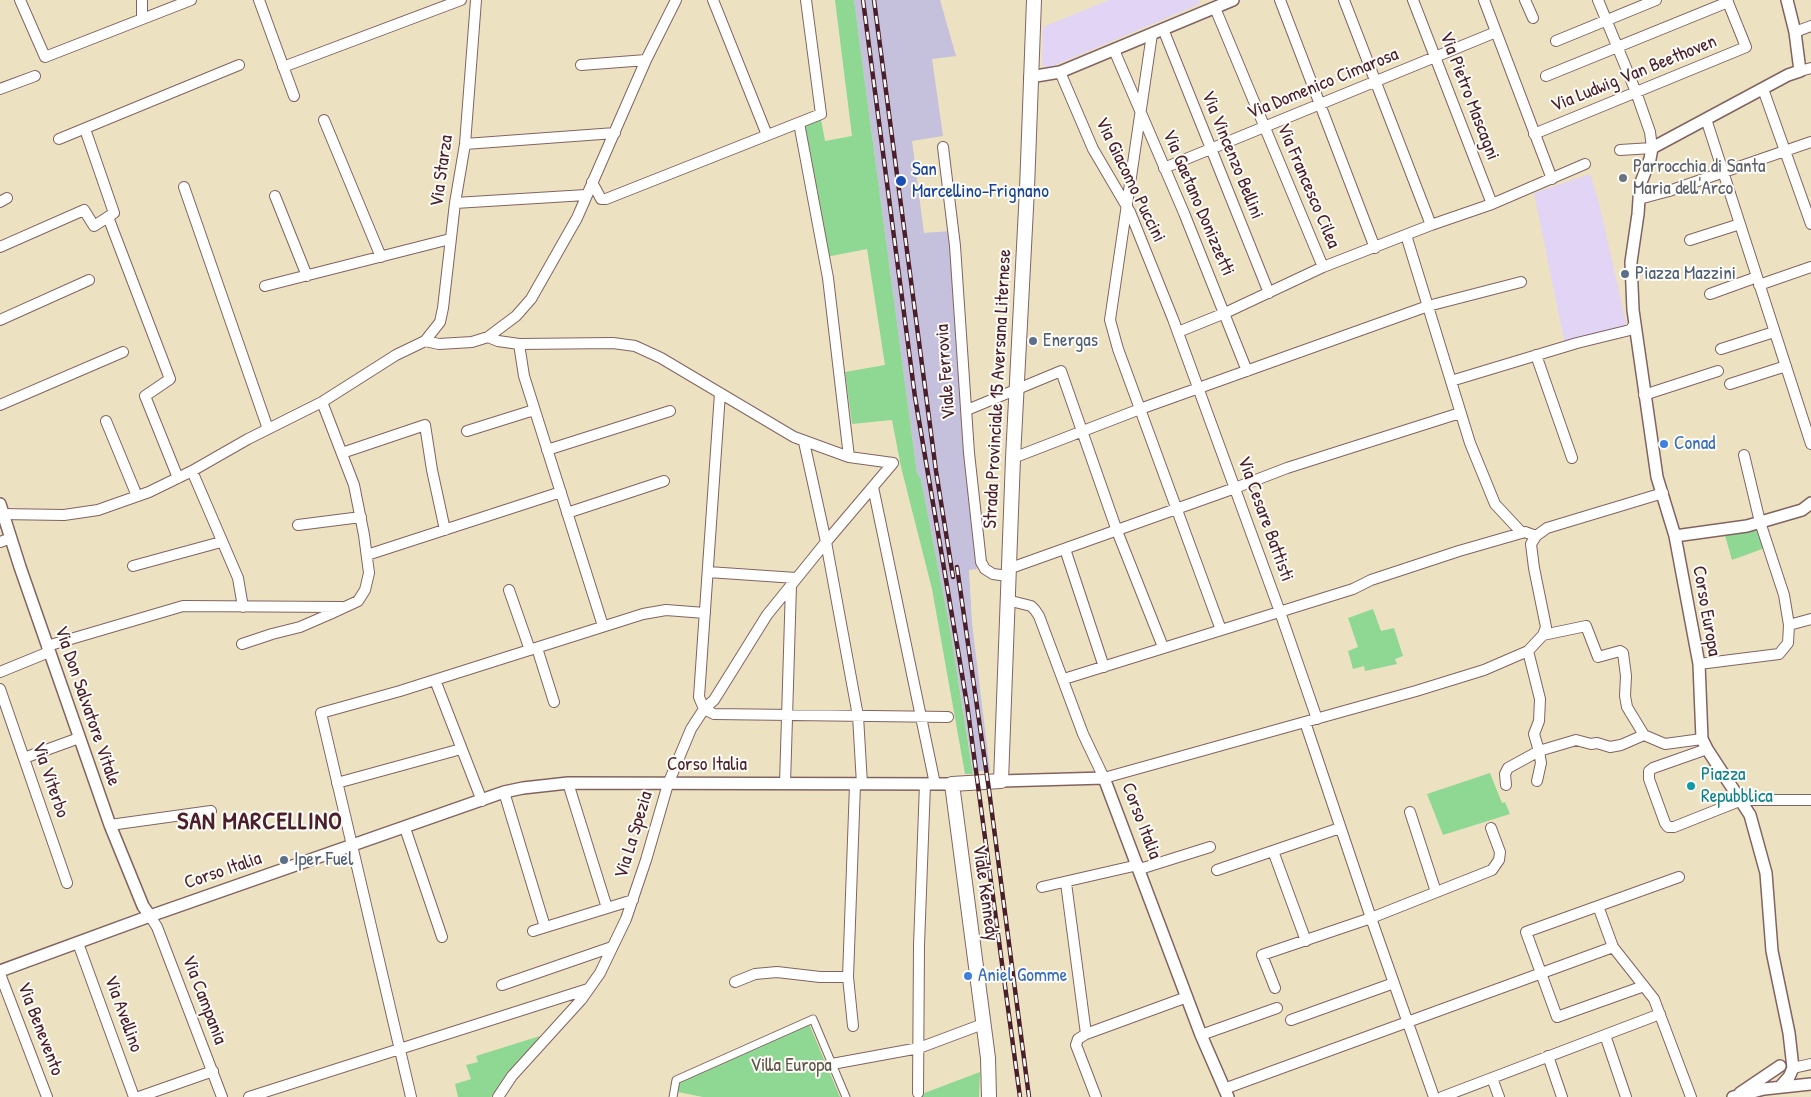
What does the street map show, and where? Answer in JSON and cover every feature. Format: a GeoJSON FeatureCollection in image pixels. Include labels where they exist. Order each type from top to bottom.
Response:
{"type":"FeatureCollection","features":[{"type":"Feature","properties":{"kind":"main road","name":"Strada Provinciale 15 Aversana Liternese"},"geometry":{"type":"LineString","coordinates":[[1001,780],[1008,572],[1034,0]]}},
{"type":"Feature","properties":{"kind":"main road","name":"Corso Italia"},"geometry":{"type":"LineString","coordinates":[[952,784],[1001,780]]}},
{"type":"Feature","properties":{"kind":"main road","name":"Viale Kennedy"},"geometry":{"type":"LineString","coordinates":[[952,784],[990,1082],[989,1097]]}},
{"type":"Feature","properties":{"kind":"street"},"geometry":{"type":"LineString","coordinates":[[20,0],[45,57],[191,0]]}},
{"type":"Feature","properties":{"kind":"street"},"geometry":{"type":"LineString","coordinates":[[142,0],[142,19]]}},
{"type":"Feature","properties":{"kind":"street"},"geometry":{"type":"LineString","coordinates":[[259,0],[294,96]]}},
{"type":"Feature","properties":{"kind":"street"},"geometry":{"type":"LineString","coordinates":[[283,67],[461,0]]}},
{"type":"Feature","properties":{"kind":"street","name":"Via Starza"},"geometry":{"type":"LineString","coordinates":[[425,342],[440,322],[443,308],[450,239],[465,144],[476,0]]}},
{"type":"Feature","properties":{"kind":"street"},"geometry":{"type":"LineString","coordinates":[[1,511],[64,515],[98,510],[137,496],[192,472],[268,429],[322,402],[396,355],[425,342],[472,342],[488,337],[516,316],[531,299],[577,218],[646,60],[676,0]]}},
{"type":"Feature","properties":{"kind":"street"},"geometry":{"type":"LineString","coordinates":[[713,0],[767,135]]}},
{"type":"Feature","properties":{"kind":"street"},"geometry":{"type":"LineString","coordinates":[[592,182],[601,199],[606,199],[821,114],[806,0]]}},
{"type":"Feature","properties":{"kind":"street"},"geometry":{"type":"LineString","coordinates":[[1030,77],[1060,72],[1234,0]]}},
{"type":"Feature","properties":{"kind":"street"},"geometry":{"type":"LineString","coordinates":[[1280,0],[1375,248]]}},
{"type":"Feature","properties":{"kind":"street"},"geometry":{"type":"LineString","coordinates":[[1344,0],[1431,225]]}},
{"type":"Feature","properties":{"kind":"street","name":"Via Pietro Mascagni"},"geometry":{"type":"LineString","coordinates":[[1413,0],[1492,204]]}},
{"type":"Feature","properties":{"kind":"street"},"geometry":{"type":"LineString","coordinates":[[1484,0],[1552,179]]}},
{"type":"Feature","properties":{"kind":"street"},"geometry":{"type":"LineString","coordinates":[[1526,0],[1533,18]]}},
{"type":"Feature","properties":{"kind":"street"},"geometry":{"type":"LineString","coordinates":[[1598,0],[1636,92],[1650,132],[1652,148]]}},
{"type":"Feature","properties":{"kind":"street"},"geometry":{"type":"LineString","coordinates":[[1556,42],[1656,0]]}},
{"type":"Feature","properties":{"kind":"street"},"geometry":{"type":"LineString","coordinates":[[1620,150],[1652,148],[1706,118],[1806,69],[1787,0]]}},
{"type":"Feature","properties":{"kind":"street"},"geometry":{"type":"LineString","coordinates":[[1546,76],[1728,1]]}},
{"type":"Feature","properties":{"kind":"street","name":"Via Ludwig Van Beethoven"},"geometry":{"type":"LineString","coordinates":[[1534,134],[1746,47],[1728,1]]}},
{"type":"Feature","properties":{"kind":"street","name":"Via Francesco Cilea"},"geometry":{"type":"LineString","coordinates":[[1215,8],[1322,267]]}},
{"type":"Feature","properties":{"kind":"street"},"geometry":{"type":"LineString","coordinates":[[1795,32],[1811,26]]}},
{"type":"Feature","properties":{"kind":"street","name":"Via Vincenzo Bellini"},"geometry":{"type":"LineString","coordinates":[[1163,29],[1268,293]]}},
{"type":"Feature","properties":{"kind":"street","name":"Via Domenico Cimarosa"},"geometry":{"type":"LineString","coordinates":[[1164,168],[1496,32]]}},
{"type":"Feature","properties":{"kind":"street"},"geometry":{"type":"LineString","coordinates":[[1152,34],[1110,320],[1118,349],[1221,630]]}},
{"type":"Feature","properties":{"kind":"street","name":"Via Gaetano Donizzetti"},"geometry":{"type":"LineString","coordinates":[[1114,50],[1247,371]]}},
{"type":"Feature","properties":{"kind":"street"},"geometry":{"type":"LineString","coordinates":[[581,65],[646,60]]}},
{"type":"Feature","properties":{"kind":"street"},"geometry":{"type":"LineString","coordinates":[[59,139],[238,65]]}},
{"type":"Feature","properties":{"kind":"street","name":"Via Giacomo Puccini"},"geometry":{"type":"LineString","coordinates":[[1060,72],[1094,149],[1126,204],[1178,332]]}},
{"type":"Feature","properties":{"kind":"street"},"geometry":{"type":"LineString","coordinates":[[0,89],[35,76]]}},
{"type":"Feature","properties":{"kind":"street"},"geometry":{"type":"LineString","coordinates":[[1763,89],[1811,224]]}},
{"type":"Feature","properties":{"kind":"street"},"geometry":{"type":"LineString","coordinates":[[1706,118],[1811,444]]}},
{"type":"Feature","properties":{"kind":"street"},"geometry":{"type":"LineString","coordinates":[[324,120],[381,257]]}},
{"type":"Feature","properties":{"kind":"street"},"geometry":{"type":"LineString","coordinates":[[488,337],[498,341],[519,344],[613,343],[635,346],[661,358],[794,437],[849,457],[828,278],[799,123]]}},
{"type":"Feature","properties":{"kind":"street"},"geometry":{"type":"LineString","coordinates":[[0,246],[84,210],[94,226],[114,213],[84,129]]}},
{"type":"Feature","properties":{"kind":"street"},"geometry":{"type":"LineString","coordinates":[[465,144],[614,133]]}},
{"type":"Feature","properties":{"kind":"street"},"geometry":{"type":"LineString","coordinates":[[1639,199],[1811,142]]}},
{"type":"Feature","properties":{"kind":"street","name":"Viale Ferrovia"},"geometry":{"type":"LineString","coordinates":[[943,147],[955,246],[969,453],[981,562],[985,569],[993,574],[1008,572]]}},
{"type":"Feature","properties":{"kind":"street","name":"Corso Europa"},"geometry":{"type":"LineString","coordinates":[[1652,148],[1640,185],[1631,262],[1635,324],[1657,477],[1675,536],[1698,664],[1705,744]]}},
{"type":"Feature","properties":{"kind":"street"},"geometry":{"type":"LineString","coordinates":[[1178,332],[1224,313],[1322,267],[1375,248],[1406,234],[1492,204],[1585,164]]}},
{"type":"Feature","properties":{"kind":"street"},"geometry":{"type":"LineString","coordinates":[[184,187],[268,429]]}},
{"type":"Feature","properties":{"kind":"street"},"geometry":{"type":"LineString","coordinates":[[455,203],[586,195]]}},
{"type":"Feature","properties":{"kind":"street"},"geometry":{"type":"LineString","coordinates":[[275,196],[307,276]]}},
{"type":"Feature","properties":{"kind":"street"},"geometry":{"type":"LineString","coordinates":[[108,217],[170,379],[145,396],[178,478]]}},
{"type":"Feature","properties":{"kind":"street"},"geometry":{"type":"LineString","coordinates":[[1690,240],[1740,224]]}},
{"type":"Feature","properties":{"kind":"street"},"geometry":{"type":"LineString","coordinates":[[1406,234],[1470,443],[1495,504],[1522,533]]}},
{"type":"Feature","properties":{"kind":"street"},"geometry":{"type":"LineString","coordinates":[[265,286],[450,239]]}},
{"type":"Feature","properties":{"kind":"street"},"geometry":{"type":"LineString","coordinates":[[1710,294],[1811,267]]}},
{"type":"Feature","properties":{"kind":"street"},"geometry":{"type":"LineString","coordinates":[[0,320],[89,280]]}},
{"type":"Feature","properties":{"kind":"street"},"geometry":{"type":"LineString","coordinates":[[1013,458],[1140,408],[1428,306],[1521,282]]}},
{"type":"Feature","properties":{"kind":"street"},"geometry":{"type":"LineString","coordinates":[[1450,382],[1577,343],[1630,330],[1635,324]]}},
{"type":"Feature","properties":{"kind":"street","name":"Via Cesare Battisti"},"geometry":{"type":"LineString","coordinates":[[1178,332],[1317,719]]}},
{"type":"Feature","properties":{"kind":"street"},"geometry":{"type":"LineString","coordinates":[[1721,349],[1774,332]]}},
{"type":"Feature","properties":{"kind":"street"},"geometry":{"type":"LineString","coordinates":[[519,344],[524,376],[534,410],[603,626]]}},
{"type":"Feature","properties":{"kind":"street"},"geometry":{"type":"LineString","coordinates":[[0,405],[123,352]]}},
{"type":"Feature","properties":{"kind":"street"},"geometry":{"type":"LineString","coordinates":[[1536,355],[1572,458]]}},
{"type":"Feature","properties":{"kind":"street"},"geometry":{"type":"LineString","coordinates":[[1730,384],[1786,366]]}},
{"type":"Feature","properties":{"kind":"street"},"geometry":{"type":"LineString","coordinates":[[967,410],[1061,371],[1118,531],[1163,647]]}},
{"type":"Feature","properties":{"kind":"street"},"geometry":{"type":"LineString","coordinates":[[1644,395],[1718,371]]}},
{"type":"Feature","properties":{"kind":"street"},"geometry":{"type":"LineString","coordinates":[[720,393],[699,697],[704,709],[714,714],[948,717]]}},
{"type":"Feature","properties":{"kind":"street"},"geometry":{"type":"LineString","coordinates":[[242,644],[300,627],[358,601],[365,590],[369,573],[361,516],[354,486],[322,402]]}},
{"type":"Feature","properties":{"kind":"street"},"geometry":{"type":"LineString","coordinates":[[467,430],[534,410]]}},
{"type":"Feature","properties":{"kind":"street"},"geometry":{"type":"LineString","coordinates":[[547,450],[670,411]]}},
{"type":"Feature","properties":{"kind":"street"},"geometry":{"type":"LineString","coordinates":[[1008,572],[1065,549],[1313,459],[1460,413]]}},
{"type":"Feature","properties":{"kind":"street"},"geometry":{"type":"LineString","coordinates":[[106,421],[137,496]]}},
{"type":"Feature","properties":{"kind":"street"},"geometry":{"type":"LineString","coordinates":[[342,453],[425,425],[432,470],[445,530]]}},
{"type":"Feature","properties":{"kind":"street"},"geometry":{"type":"LineString","coordinates":[[804,442],[826,542],[858,716],[858,784],[848,976],[853,1026]]}},
{"type":"Feature","properties":{"kind":"street"},"geometry":{"type":"LineString","coordinates":[[1698,664],[1780,654],[1788,643],[1789,624],[1784,595],[1760,522],[1744,455]]}},
{"type":"Feature","properties":{"kind":"street","name":"Via La Spezia"},"geometry":{"type":"LineString","coordinates":[[498,1097],[512,1076],[581,1000],[600,973],[633,900],[668,784],[691,730],[704,709],[714,700],[767,615],[793,581],[893,463],[849,457]]}},
{"type":"Feature","properties":{"kind":"street"},"geometry":{"type":"LineString","coordinates":[[192,472],[238,578],[243,607]]}},
{"type":"Feature","properties":{"kind":"street"},"geometry":{"type":"LineString","coordinates":[[567,513],[664,481]]}},
{"type":"Feature","properties":{"kind":"street"},"geometry":{"type":"LineString","coordinates":[[873,487],[922,717],[930,784],[919,945],[918,1093]]}},
{"type":"Feature","properties":{"kind":"street"},"geometry":{"type":"LineString","coordinates":[[367,555],[561,492]]}},
{"type":"Feature","properties":{"kind":"street"},"geometry":{"type":"LineString","coordinates":[[1007,600],[1031,606],[1035,610],[1064,678],[1083,734],[1104,778],[1416,691],[1484,670],[1528,651],[1543,635],[1546,627],[1531,544],[1536,536],[1547,528],[1663,493]]}},
{"type":"Feature","properties":{"kind":"street"},"geometry":{"type":"LineString","coordinates":[[1675,536],[1726,530],[1760,522],[1802,510],[1811,503]]}},
{"type":"Feature","properties":{"kind":"street","name":"Via Don Salvatore Vitale"},"geometry":{"type":"LineString","coordinates":[[1,511],[5,540],[48,649],[110,825],[143,906],[150,916]]}},
{"type":"Feature","properties":{"kind":"street"},"geometry":{"type":"LineString","coordinates":[[298,525],[361,516]]}},
{"type":"Feature","properties":{"kind":"street"},"geometry":{"type":"LineString","coordinates":[[1064,678],[1353,589],[1371,580],[1459,551],[1526,532],[1536,536]]}},
{"type":"Feature","properties":{"kind":"street"},"geometry":{"type":"LineString","coordinates":[[133,566],[221,542]]}},
{"type":"Feature","properties":{"kind":"street"},"geometry":{"type":"LineString","coordinates":[[1065,549],[1104,667]]}},
{"type":"Feature","properties":{"kind":"street"},"geometry":{"type":"LineString","coordinates":[[708,572],[793,581],[786,715],[785,784]]}},
{"type":"Feature","properties":{"kind":"street"},"geometry":{"type":"LineString","coordinates":[[509,590],[554,702]]}},
{"type":"Feature","properties":{"kind":"street"},"geometry":{"type":"LineString","coordinates":[[0,672],[48,649],[183,606],[345,607]]}},
{"type":"Feature","properties":{"kind":"street"},"geometry":{"type":"LineString","coordinates":[[411,1097],[321,713],[435,680],[643,614],[666,610],[705,613]]}},
{"type":"Feature","properties":{"kind":"street"},"geometry":{"type":"LineString","coordinates":[[1789,624],[1811,619]]}},
{"type":"Feature","properties":{"kind":"street"},"geometry":{"type":"LineString","coordinates":[[1543,635],[1586,626],[1598,657],[1620,651],[1623,654],[1627,706],[1644,735],[1665,744],[1705,744]]}},
{"type":"Feature","properties":{"kind":"street"},"geometry":{"type":"LineString","coordinates":[[1528,651],[1540,699],[1539,721],[1534,734],[1540,751],[1541,764],[1537,781]]}},
{"type":"Feature","properties":{"kind":"street"},"geometry":{"type":"LineString","coordinates":[[435,680],[482,801]]}},
{"type":"Feature","properties":{"kind":"street","name":"Via Viterbo"},"geometry":{"type":"LineString","coordinates":[[0,689],[67,883]]}},
{"type":"Feature","properties":{"kind":"street"},"geometry":{"type":"LineString","coordinates":[[1305,722],[1370,918],[1434,1097]]}},
{"type":"Feature","properties":{"kind":"street"},"geometry":{"type":"LineString","coordinates":[[1506,785],[1505,774],[1508,768],[1540,751],[1576,740],[1610,747],[1644,735]]}},
{"type":"Feature","properties":{"kind":"street"},"geometry":{"type":"LineString","coordinates":[[24,758],[79,738]]}},
{"type":"Feature","properties":{"kind":"street"},"geometry":{"type":"LineString","coordinates":[[1705,744],[1750,815],[1766,873],[1772,951],[1789,1033],[1793,1068],[1799,1077],[1810,1084]]}},
{"type":"Feature","properties":{"kind":"street"},"geometry":{"type":"LineString","coordinates":[[1705,744],[1649,771],[1649,779],[1666,825],[1670,828],[1742,800],[1811,800]]}},
{"type":"Feature","properties":{"kind":"street"},"geometry":{"type":"LineString","coordinates":[[337,783],[461,749]]}},
{"type":"Feature","properties":{"kind":"street","name":"Corso Italia"},"geometry":{"type":"LineString","coordinates":[[1001,780],[1104,778],[1201,1035],[1226,1093]]}},
{"type":"Feature","properties":{"kind":"street"},"geometry":{"type":"LineString","coordinates":[[568,783],[607,908]]}},
{"type":"Feature","properties":{"kind":"street","name":"Corso Italia"},"geometry":{"type":"LineString","coordinates":[[0,973],[150,916],[352,847],[504,792],[538,785],[568,783],[952,784]]}},
{"type":"Feature","properties":{"kind":"street"},"geometry":{"type":"LineString","coordinates":[[504,792],[545,927]]}},
{"type":"Feature","properties":{"kind":"street"},"geometry":{"type":"LineString","coordinates":[[110,825],[211,811]]}},
{"type":"Feature","properties":{"kind":"street"},"geometry":{"type":"LineString","coordinates":[[1410,812],[1436,892]]}},
{"type":"Feature","properties":{"kind":"street"},"geometry":{"type":"LineString","coordinates":[[405,828],[442,937]]}},
{"type":"Feature","properties":{"kind":"street"},"geometry":{"type":"LineString","coordinates":[[1217,870],[1340,828]]}},
{"type":"Feature","properties":{"kind":"street"},"geometry":{"type":"LineString","coordinates":[[1274,988],[1262,955],[1370,918],[1492,870],[1499,860],[1500,852],[1490,828]]}},
{"type":"Feature","properties":{"kind":"street"},"geometry":{"type":"LineString","coordinates":[[1042,887],[1139,867],[1210,848]]}},
{"type":"Feature","properties":{"kind":"street"},"geometry":{"type":"LineString","coordinates":[[1273,851],[1306,940]]}},
{"type":"Feature","properties":{"kind":"street"},"geometry":{"type":"LineString","coordinates":[[1644,986],[1557,1017],[1526,932],[1679,877]]}},
{"type":"Feature","properties":{"kind":"street"},"geometry":{"type":"LineString","coordinates":[[1066,883],[1086,1034]]}},
{"type":"Feature","properties":{"kind":"street"},"geometry":{"type":"LineString","coordinates":[[533,931],[633,900]]}},
{"type":"Feature","properties":{"kind":"street"},"geometry":{"type":"LineString","coordinates":[[1598,906],[1614,947],[1654,999],[1691,1097]]}},
{"type":"Feature","properties":{"kind":"street","name":"Via Campania"},"geometry":{"type":"LineString","coordinates":[[150,916],[157,927],[222,1097]]}},
{"type":"Feature","properties":{"kind":"street","name":"Via Avellino"},"geometry":{"type":"LineString","coordinates":[[78,943],[134,1097]]}},
{"type":"Feature","properties":{"kind":"street"},"geometry":{"type":"LineString","coordinates":[[502,985],[612,947]]}},
{"type":"Feature","properties":{"kind":"street"},"geometry":{"type":"LineString","coordinates":[[1226,1093],[1540,973],[1614,947]]}},
{"type":"Feature","properties":{"kind":"street"},"geometry":{"type":"LineString","coordinates":[[735,982],[755,974],[777,972],[820,977],[848,976]]}},
{"type":"Feature","properties":{"kind":"street","name":"Via Benevento"},"geometry":{"type":"LineString","coordinates":[[0,973],[47,1097]]}},
{"type":"Feature","properties":{"kind":"street"},"geometry":{"type":"LineString","coordinates":[[1291,1020],[1394,983]]}},
{"type":"Feature","properties":{"kind":"street"},"geometry":{"type":"LineString","coordinates":[[250,1097],[588,989]]}},
{"type":"Feature","properties":{"kind":"street"},"geometry":{"type":"LineString","coordinates":[[1096,1097],[1076,1045],[1078,1039],[1086,1034],[1187,997]]}},
{"type":"Feature","properties":{"kind":"street"},"geometry":{"type":"LineString","coordinates":[[1201,1035],[1276,1008]]}},
{"type":"Feature","properties":{"kind":"street"},"geometry":{"type":"LineString","coordinates":[[1442,1097],[1660,1014]]}},
{"type":"Feature","properties":{"kind":"street"},"geometry":{"type":"LineString","coordinates":[[673,1097],[676,1080],[813,1018],[846,1097]]}},
{"type":"Feature","properties":{"kind":"street"},"geometry":{"type":"LineString","coordinates":[[832,1064],[919,1048],[983,1024]]}},
{"type":"Feature","properties":{"kind":"street"},"geometry":{"type":"LineString","coordinates":[[1605,1035],[1626,1097]]}},
{"type":"Feature","properties":{"kind":"street"},"geometry":{"type":"LineString","coordinates":[[1734,1097],[1780,1066],[1791,1052]]}},
{"type":"Feature","properties":{"kind":"street"},"geometry":{"type":"LineString","coordinates":[[1548,1056],[1562,1097]]}},
{"type":"Feature","properties":{"kind":"street"},"geometry":{"type":"LineString","coordinates":[[1793,1068],[1811,1064]]}},
{"type":"Feature","properties":{"kind":"street"},"geometry":{"type":"LineString","coordinates":[[1780,1066],[1777,1077],[1780,1087]]}},
{"type":"Feature","properties":{"kind":"street"},"geometry":{"type":"LineString","coordinates":[[1780,1087],[1789,1077],[1793,1068]]}},
{"type":"Feature","properties":{"kind":"street"},"geometry":{"type":"LineString","coordinates":[[139,1097],[213,1071]]}},
{"type":"Feature","properties":{"kind":"street"},"geometry":{"type":"LineString","coordinates":[[1492,1078],[1499,1097]]}},
{"type":"Feature","properties":{"kind":"street"},"geometry":{"type":"LineString","coordinates":[[1734,1097],[1780,1087],[1810,1084]]}},
{"type":"Feature","properties":{"kind":"shaded area"},"geometry":{"type":"Polygon","coordinates":[[[854,0],[940,0],[956,56],[932,59],[943,136],[912,141],[924,233],[950,231],[977,569],[969,570],[972,623],[990,771],[973,771],[950,629],[921,479],[917,473],[854,0]]]}},
{"type":"Feature","properties":{"kind":"shaded area"},"geometry":{"type":"Polygon","coordinates":[[[1109,0],[1198,0],[1200,4],[1050,67],[1042,65],[1043,27],[1109,0]]]}},
{"type":"Feature","properties":{"kind":"shaded area"},"geometry":{"type":"Polygon","coordinates":[[[1590,174],[1599,203],[1627,327],[1565,345],[1534,193],[1590,174]]]}},
{"type":"Feature","properties":{"kind":"green space"},"geometry":{"type":"Polygon","coordinates":[[[835,0],[854,0],[917,473],[921,479],[950,629],[973,774],[965,774],[932,589],[901,467],[892,420],[852,424],[845,372],[885,365],[867,249],[826,257],[802,127],[821,119],[825,141],[852,136],[835,0]]]}},
{"type":"Feature","properties":{"kind":"green space"},"geometry":{"type":"Polygon","coordinates":[[[1758,528],[1765,548],[1732,560],[1724,532],[1758,528]]]}},
{"type":"Feature","properties":{"kind":"green space"},"geometry":{"type":"Polygon","coordinates":[[[1373,609],[1381,631],[1394,628],[1403,656],[1395,659],[1397,664],[1365,671],[1364,666],[1353,669],[1348,651],[1358,647],[1348,618],[1373,609]]]}},
{"type":"Feature","properties":{"kind":"green space"},"geometry":{"type":"Polygon","coordinates":[[[1490,773],[1502,803],[1505,802],[1510,814],[1443,835],[1427,794],[1490,773]]]}},
{"type":"Feature","properties":{"kind":"green space","name":"Villa Europa"},"geometry":{"type":"Polygon","coordinates":[[[809,1024],[840,1097],[703,1097],[678,1092],[680,1081],[809,1024]]]}},
{"type":"Feature","properties":{"kind":"green space"},"geometry":{"type":"Polygon","coordinates":[[[540,1036],[491,1097],[458,1097],[455,1084],[471,1079],[466,1065],[478,1062],[476,1056],[540,1036]]]}},
{"type":"Feature","properties":{"kind":"green space"},"geometry":{"type":"Polygon","coordinates":[[[980,1072],[979,1097],[914,1097],[927,1092],[980,1072]]]}},
{"type":"Feature","properties":{"kind":"railway"},"geometry":{"type":"LineString","coordinates":[[863,0],[915,397],[967,704],[1020,1097]]}},
{"type":"Feature","properties":{"kind":"railway"},"geometry":{"type":"LineString","coordinates":[[874,0],[936,471],[953,577]]}},
{"type":"Feature","properties":{"kind":"railway"},"geometry":{"type":"LineString","coordinates":[[957,567],[989,790],[1029,1097]]}},
{"type":"Feature","properties":{"kind":"place","name":"Parrocchia di Santa Maria dell'Arco"},"geometry":{"type":"Point","coordinates":[1623,178]}},
{"type":"Feature","properties":{"kind":"place","name":"San Marcellino-Frignano"},"geometry":{"type":"Point","coordinates":[901,181]}},
{"type":"Feature","properties":{"kind":"place","name":"Piazza Mazzini"},"geometry":{"type":"Point","coordinates":[1625,274]}},
{"type":"Feature","properties":{"kind":"place","name":"Energas"},"geometry":{"type":"Point","coordinates":[1033,341]}},
{"type":"Feature","properties":{"kind":"place","name":"Conad"},"geometry":{"type":"Point","coordinates":[1664,444]}},
{"type":"Feature","properties":{"kind":"place","name":"Piazza Repubblica"},"geometry":{"type":"Point","coordinates":[1691,786]}},
{"type":"Feature","properties":{"kind":"place","name":"Iper Fuel"},"geometry":{"type":"Point","coordinates":[284,860]}},
{"type":"Feature","properties":{"kind":"place","name":"Aniel Gomme"},"geometry":{"type":"Point","coordinates":[968,976]}},
{"type":"Feature","properties":{"kind":"district","name":"SAN MARCELLINO"},"geometry":{"type":"Point","coordinates":[260,823]}}]}
